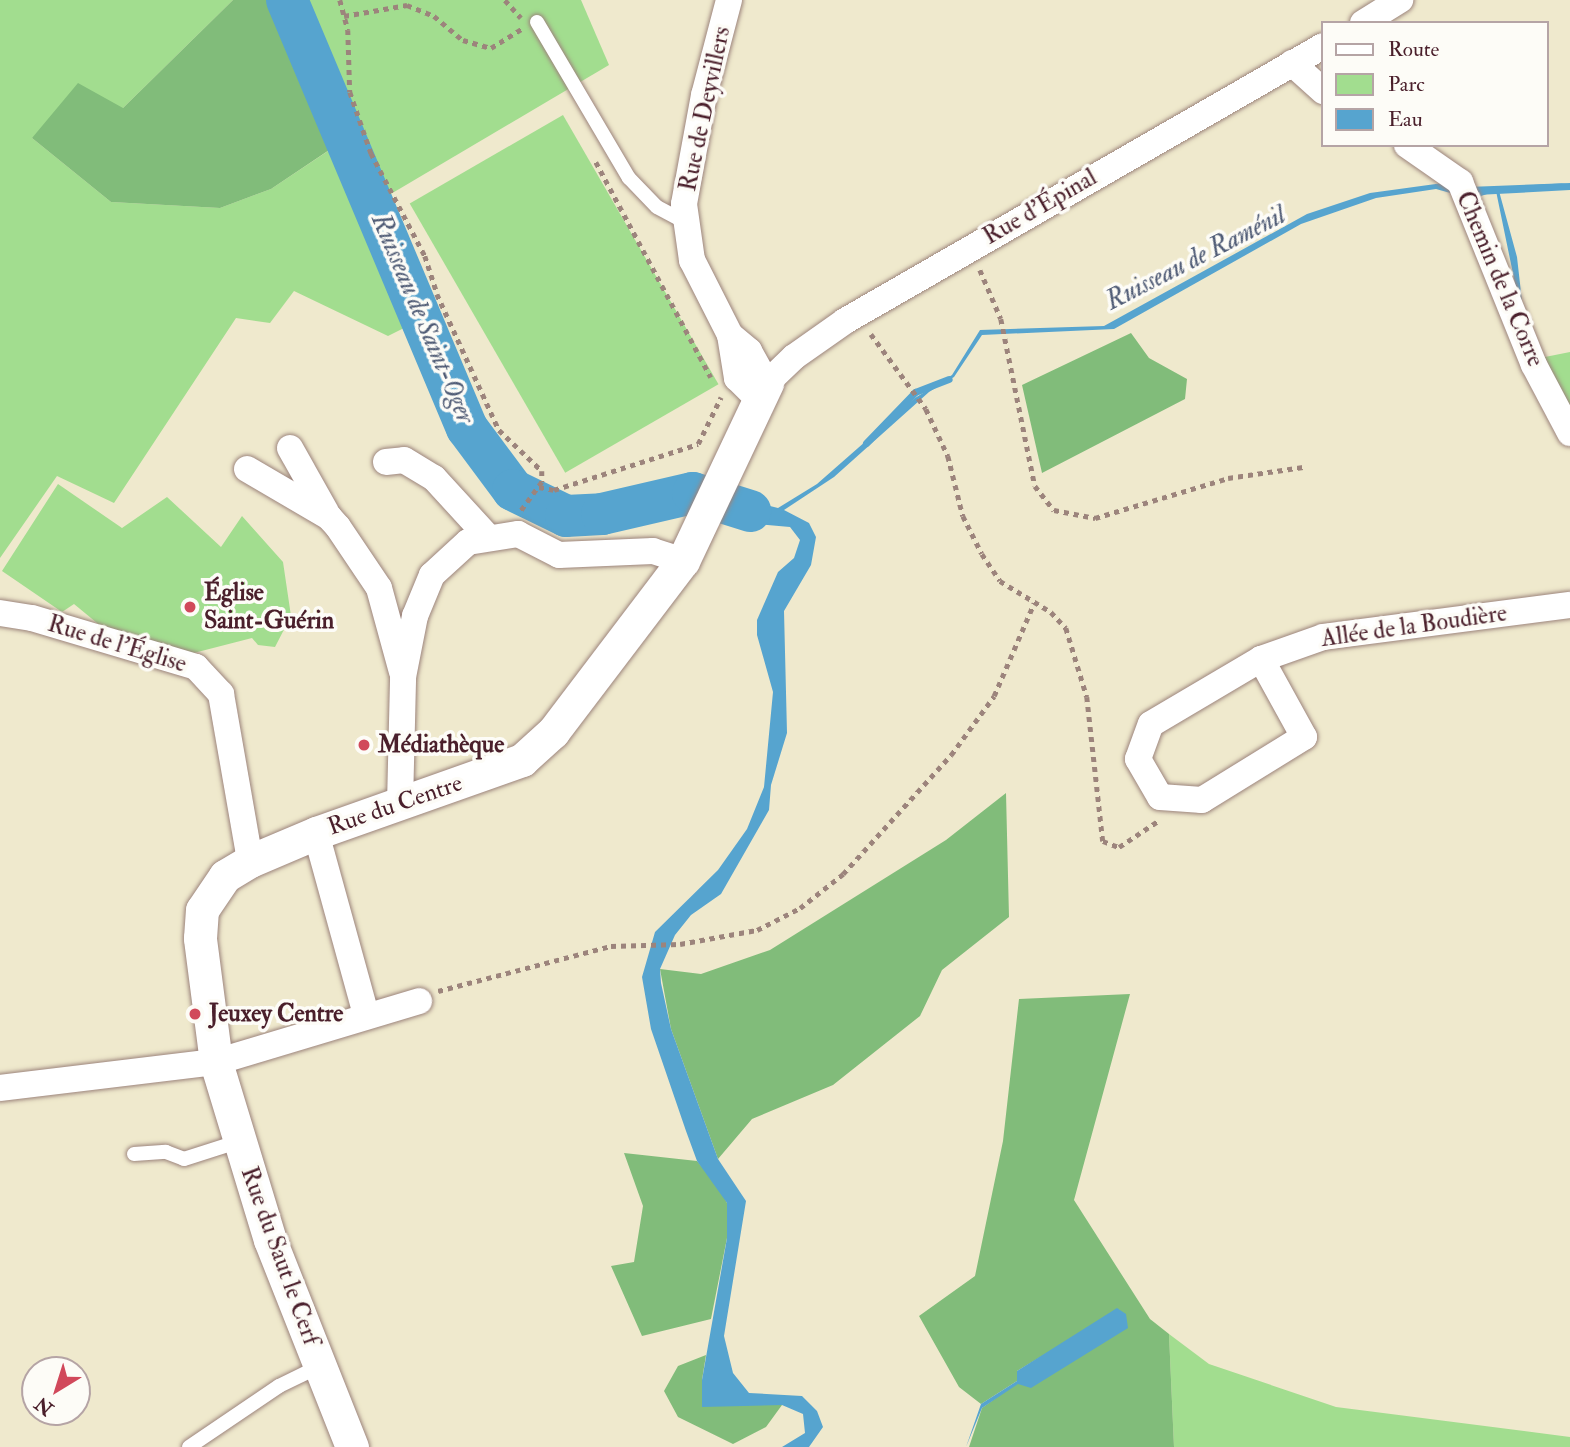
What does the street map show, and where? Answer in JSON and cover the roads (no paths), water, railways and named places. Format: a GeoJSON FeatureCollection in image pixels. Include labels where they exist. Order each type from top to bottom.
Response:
{"type":"FeatureCollection","features":[{"type":"Feature","properties":{"kind":"street","name":"Rue de Deyvillers"},"geometry":{"type":"LineString","coordinates":[[729,0],[704,95],[684,204],[692,260],[730,335],[737,378],[763,392]]}},
{"type":"Feature","properties":{"kind":"street","name":"Rue d’Épinal"},"geometry":{"type":"LineString","coordinates":[[763,392],[794,357],[856,314],[1322,47]]}},
{"type":"Feature","properties":{"kind":"street"},"geometry":{"type":"LineString","coordinates":[[1292,62],[1322,91]]}},
{"type":"Feature","properties":{"kind":"street","name":"Chemin de la Corre"},"geometry":{"type":"LineString","coordinates":[[1409,147],[1466,193],[1534,365],[1570,433]]}},
{"type":"Feature","properties":{"kind":"street","name":"Rue du Centre"},"geometry":{"type":"LineString","coordinates":[[216,1062],[200,937],[202,910],[225,876],[250,861],[316,832],[522,760],[553,732],[588,690],[683,561],[763,392]]}},
{"type":"Feature","properties":{"kind":"street"},"geometry":{"type":"LineString","coordinates":[[290,448],[329,517],[379,588],[403,677]]}},
{"type":"Feature","properties":{"kind":"street"},"geometry":{"type":"LineString","coordinates":[[386,462],[404,460],[434,478],[488,537]]}},
{"type":"Feature","properties":{"kind":"street"},"geometry":{"type":"LineString","coordinates":[[247,469],[329,517]]}},
{"type":"Feature","properties":{"kind":"street"},"geometry":{"type":"LineString","coordinates":[[400,804],[403,677],[415,616],[432,575],[468,542],[518,534],[559,555],[653,551],[683,561]]}},
{"type":"Feature","properties":{"kind":"street","name":"Allée de la Boudière"},"geometry":{"type":"LineString","coordinates":[[1261,659],[1304,737],[1202,800],[1160,797],[1138,759],[1151,724],[1261,659],[1323,637],[1570,605]]}},
{"type":"Feature","properties":{"kind":"street","name":"Rue de l'Église"},"geometry":{"type":"LineString","coordinates":[[0,613],[32,618],[196,667],[221,694],[250,861]]}},
{"type":"Feature","properties":{"kind":"street"},"geometry":{"type":"LineString","coordinates":[[316,832],[366,1015]]}},
{"type":"Feature","properties":{"kind":"street"},"geometry":{"type":"LineString","coordinates":[[0,1088],[216,1062],[419,1001]]}},
{"type":"Feature","properties":{"kind":"street","name":"Rue du Saut le Cerf"},"geometry":{"type":"LineString","coordinates":[[216,1062],[270,1240],[352,1447]]}},
{"type":"Feature","properties":{"kind":"lane"},"geometry":{"type":"LineString","coordinates":[[537,22],[629,178],[657,207],[687,223]]}},
{"type":"Feature","properties":{"kind":"lane"},"geometry":{"type":"LineString","coordinates":[[134,1154],[166,1152],[184,1159],[240,1141]]}},
{"type":"Feature","properties":{"kind":"lane"},"geometry":{"type":"LineString","coordinates":[[190,1447],[279,1386],[320,1366]]}},
{"type":"Feature","properties":{"kind":"water"},"geometry":{"type":"Polygon","coordinates":[[[356,132],[384,198],[368,211],[340,143],[356,132]]]}},
{"type":"Feature","properties":{"kind":"water"},"geometry":{"type":"Polygon","coordinates":[[[1443,183],[1468,187],[1570,183],[1499,191],[1517,257],[1526,337],[1496,191],[1472,199],[1436,189],[1376,198],[1301,224],[1114,329],[982,335],[954,377],[929,392],[834,477],[784,510],[809,523],[816,537],[811,565],[784,611],[787,733],[771,785],[769,810],[721,894],[691,915],[675,935],[660,969],[671,1029],[718,1159],[746,1201],[724,1336],[733,1373],[749,1393],[802,1396],[817,1411],[823,1427],[809,1447],[782,1447],[805,1433],[803,1414],[782,1405],[702,1407],[702,1380],[727,1238],[727,1203],[697,1161],[651,1029],[642,977],[655,932],[718,870],[747,829],[764,787],[773,692],[757,635],[757,620],[778,572],[794,558],[800,540],[790,527],[745,523],[723,515],[731,496],[778,508],[817,484],[915,398],[952,375],[980,330],[1104,326],[1307,214],[1370,193],[1443,183]]]}},
{"type":"Feature","properties":{"kind":"water"},"geometry":{"type":"Polygon","coordinates":[[[1117,1308],[1126,1314],[1128,1328],[1031,1388],[1018,1384],[982,1408],[966,1447],[981,1404],[1017,1381],[1017,1371],[1117,1308]]]}},
{"type":"Feature","properties":{"kind":"waterway","name":"Ruisseau de Saint-Oger"},"geometry":{"type":"LineString","coordinates":[[287,0],[467,428],[513,490],[566,516],[602,514],[693,493],[750,511]]}},
{"type":"Feature","properties":{"kind":"waterway","name":"Ruisseau de Raménil"},"geometry":{"type":"LineString","coordinates":[[1476,191],[1570,186]]}},
{"type":"Feature","properties":{"kind":"waterway","name":"Ruisseau de Raménil"},"geometry":{"type":"LineString","coordinates":[[866,443],[915,392],[949,379]]}},
{"type":"Feature","properties":{"kind":"place","name":"Église Saint-Guérin"},"geometry":{"type":"Point","coordinates":[190,607]}},
{"type":"Feature","properties":{"kind":"place","name":"Médiathèque"},"geometry":{"type":"Point","coordinates":[364,745]}},
{"type":"Feature","properties":{"kind":"place","name":"Jeuxey Centre"},"geometry":{"type":"Point","coordinates":[195,1014]}}]}
